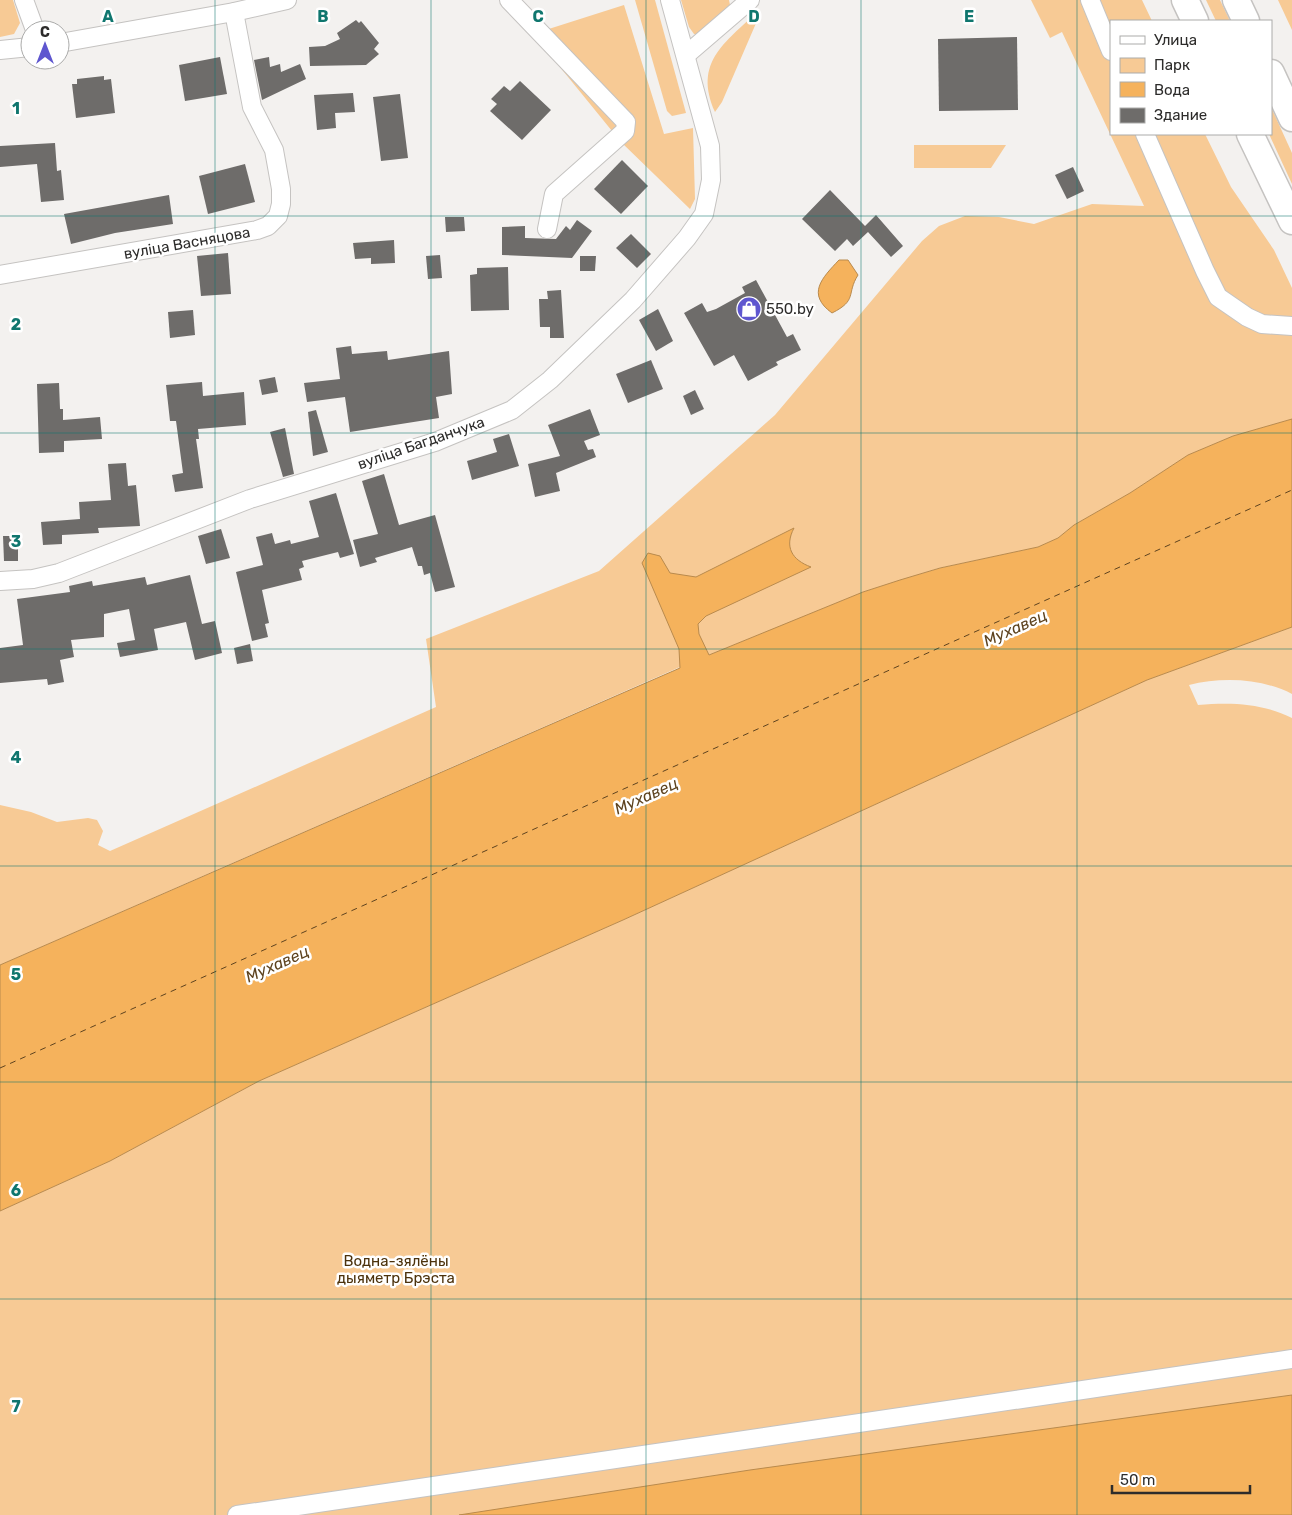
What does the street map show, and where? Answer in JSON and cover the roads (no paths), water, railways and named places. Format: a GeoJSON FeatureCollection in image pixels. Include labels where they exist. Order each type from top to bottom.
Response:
{"type":"FeatureCollection","features":[{"type":"Feature","properties":{"kind":"highway"},"geometry":{"type":"LineString","coordinates":[[1185,0],[1195,20]]}},
{"type":"Feature","properties":{"kind":"highway"},"geometry":{"type":"LineString","coordinates":[[1236,0],[1246,20]]}},
{"type":"Feature","properties":{"kind":"highway"},"geometry":{"type":"LineString","coordinates":[[1272,75],[1292,118]]}},
{"type":"Feature","properties":{"kind":"highway"},"geometry":{"type":"LineString","coordinates":[[1250,135],[1292,221]]}},
{"type":"Feature","properties":{"kind":"street"},"geometry":{"type":"LineString","coordinates":[[24,0],[31,20]]}},
{"type":"Feature","properties":{"kind":"street"},"geometry":{"type":"LineString","coordinates":[[70,41],[234,12],[287,0]]}},
{"type":"Feature","properties":{"kind":"street"},"geometry":{"type":"LineString","coordinates":[[509,0],[626,122],[625,131],[554,194],[547,229]]}},
{"type":"Feature","properties":{"kind":"street","name":"вуліца Багданчука"},"geometry":{"type":"LineString","coordinates":[[0,581],[33,579],[59,573],[113,554],[216,511],[435,442],[512,410],[550,380],[633,300],[687,238],[704,214],[711,180],[710,146],[670,0]]}},
{"type":"Feature","properties":{"kind":"street"},"geometry":{"type":"LineString","coordinates":[[686,55],[750,0]]}},
{"type":"Feature","properties":{"kind":"street"},"geometry":{"type":"LineString","coordinates":[[1090,0],[1110,49]]}},
{"type":"Feature","properties":{"kind":"street","name":"вуліца Васняцова"},"geometry":{"type":"LineString","coordinates":[[0,275],[258,230],[268,226],[278,216],[281,204],[278,162],[269,137],[252,106],[234,12]]}},
{"type":"Feature","properties":{"kind":"street"},"geometry":{"type":"LineString","coordinates":[[0,50],[20,49]]}},
{"type":"Feature","properties":{"kind":"street"},"geometry":{"type":"LineString","coordinates":[[1145,135],[1205,272],[1218,297],[1247,317],[1262,324],[1292,326]]}},
{"type":"Feature","properties":{"kind":"street"},"geometry":{"type":"LineString","coordinates":[[238,1515],[1292,1359]]}},
{"type":"Feature","properties":{"kind":"water"},"geometry":{"type":"Polygon","coordinates":[[[839,260],[848,260],[858,275],[848,300],[832,313],[824,306],[818,293],[822,280],[839,260]]]}},
{"type":"Feature","properties":{"kind":"water","name":"Мухавец"},"geometry":{"type":"Polygon","coordinates":[[[1292,419],[1292,627],[1147,680],[623,920],[259,1081],[110,1161],[0,1211],[0,965],[680,668],[679,649],[642,563],[648,553],[660,556],[670,573],[696,577],[794,528],[790,541],[792,552],[799,561],[811,567],[706,616],[698,624],[699,634],[709,655],[863,592],[940,568],[1038,547],[1058,538],[1074,525],[1130,493],[1188,455],[1233,436],[1292,419]]]}},
{"type":"Feature","properties":{"kind":"water"},"geometry":{"type":"Polygon","coordinates":[[[1292,1395],[1292,1515],[459,1515],[750,1470],[1292,1395]]]}},
{"type":"Feature","properties":{"kind":"place","name":"550.by"},"geometry":{"type":"Point","coordinates":[749,309]}},
{"type":"Feature","properties":{"kind":"park label","name":"Водна-зялёны дыяметр Брэста"},"geometry":{"type":"Point","coordinates":[396,1270]}}]}
